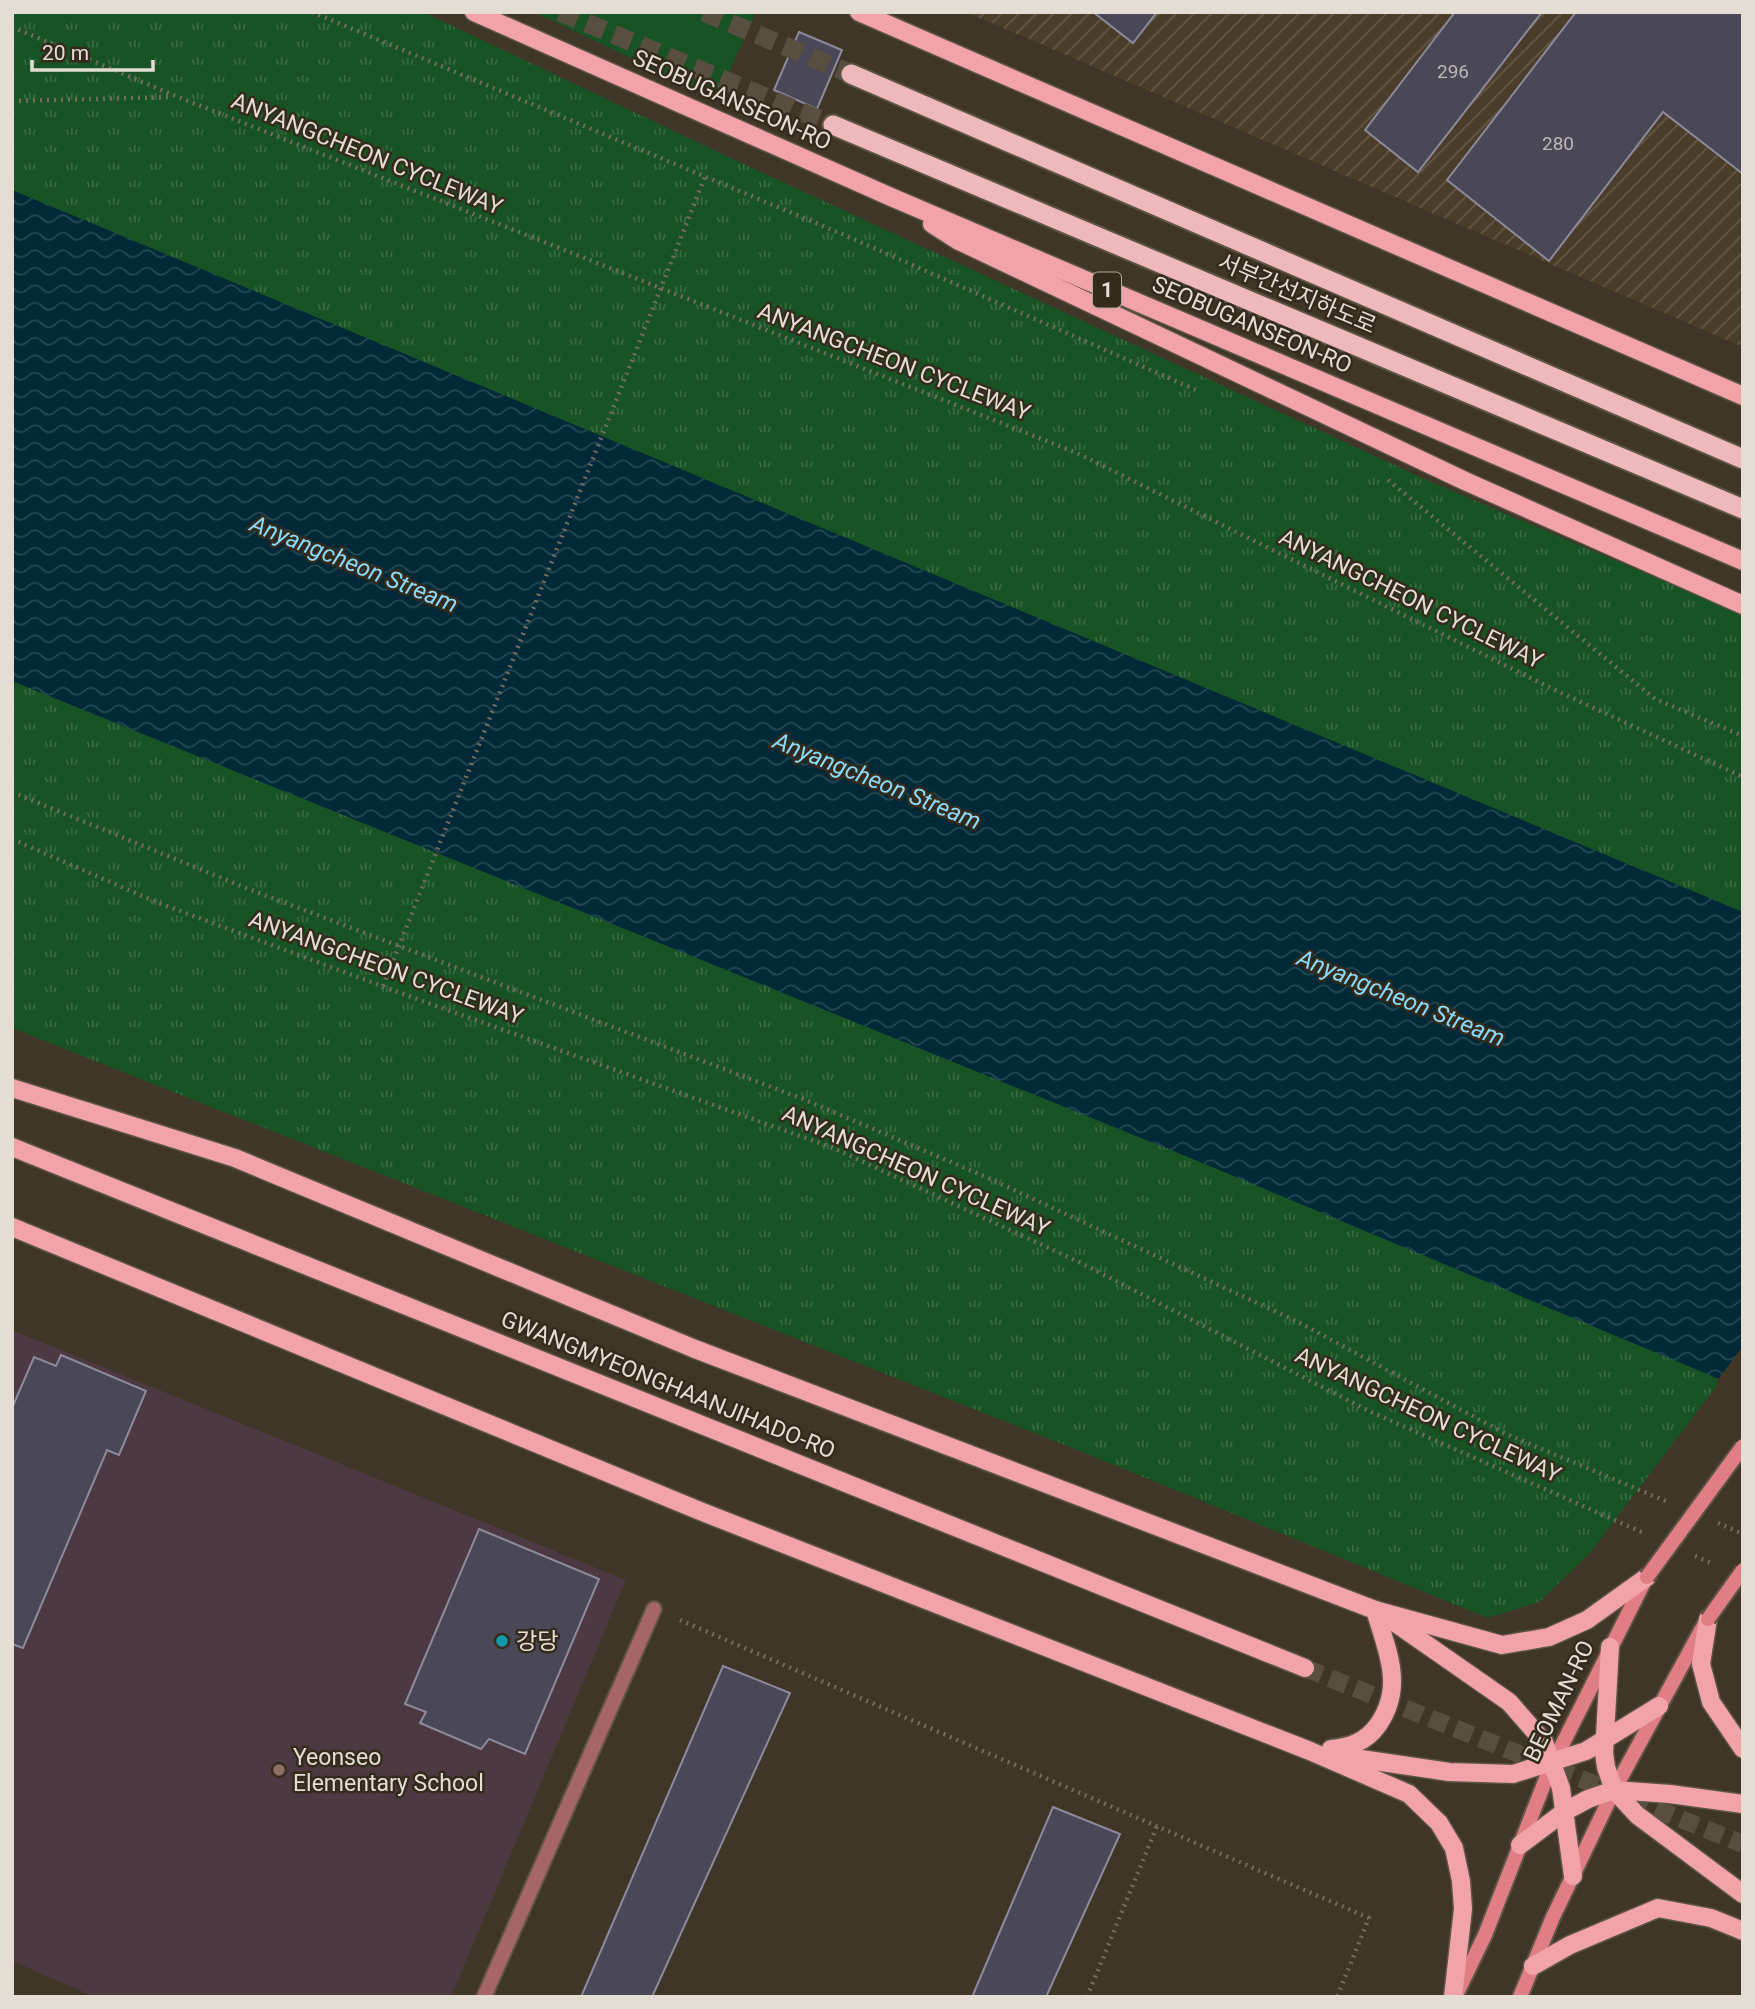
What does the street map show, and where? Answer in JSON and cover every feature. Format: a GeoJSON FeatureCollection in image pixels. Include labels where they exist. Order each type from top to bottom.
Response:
{"type":"FeatureCollection","features":[{"type":"Feature","properties":{"kind":"highway","name":"서부간선지하도로"},"geometry":{"type":"LineString","coordinates":[[851,74],[1743,459]]}},
{"type":"Feature","properties":{"kind":"highway","name":"서부간선지하도로"},"geometry":{"type":"LineString","coordinates":[[833,125],[1743,509]]}},
{"type":"Feature","properties":{"kind":"main road","name":"SEOBUGANSEON-RO"},"geometry":{"type":"LineString","coordinates":[[474,12],[891,197],[1743,561]]}},
{"type":"Feature","properties":{"kind":"main road"},"geometry":{"type":"LineString","coordinates":[[859,12],[1743,396]]}},
{"type":"Feature","properties":{"kind":"main road"},"geometry":{"type":"LineString","coordinates":[[891,197],[957,240],[1465,481],[1743,605]]}},
{"type":"Feature","properties":{"kind":"main road"},"geometry":{"type":"LineString","coordinates":[[12,1088],[235,1158],[695,1349],[1375,1609],[1502,1645],[1549,1637],[1587,1620],[1647,1577]]}},
{"type":"Feature","properties":{"kind":"main road","name":"GWANGMYEONGHAANJIHADO-RO"},"geometry":{"type":"LineString","coordinates":[[12,1147],[1305,1668]]}},
{"type":"Feature","properties":{"kind":"main road"},"geometry":{"type":"LineString","coordinates":[[12,1227],[713,1516],[1310,1751],[1409,1794],[1439,1823],[1454,1848],[1461,1881],[1463,1909],[1454,1997]]}},
{"type":"Feature","properties":{"kind":"main road","name":"BEOMAN-RO"},"geometry":{"type":"LineString","coordinates":[[1454,1997],[1485,1935],[1553,1763],[1610,1647],[1647,1577],[1743,1446]]}},
{"type":"Feature","properties":{"kind":"main road"},"geometry":{"type":"LineString","coordinates":[[1520,1997],[1614,1790],[1708,1619],[1743,1570]]}},
{"type":"Feature","properties":{"kind":"main road"},"geometry":{"type":"LineString","coordinates":[[1310,1751],[1351,1746],[1373,1732],[1388,1711],[1394,1688],[1392,1671],[1375,1609]]}},
{"type":"Feature","properties":{"kind":"main road"},"geometry":{"type":"LineString","coordinates":[[1375,1609],[1509,1702],[1544,1742],[1561,1788],[1573,1876]]}},
{"type":"Feature","properties":{"kind":"main road"},"geometry":{"type":"LineString","coordinates":[[1708,1619],[1701,1664],[1712,1702],[1743,1749]]}},
{"type":"Feature","properties":{"kind":"main road"},"geometry":{"type":"LineString","coordinates":[[1610,1647],[1604,1738],[1606,1767],[1614,1790],[1637,1815],[1743,1894]]}},
{"type":"Feature","properties":{"kind":"main road"},"geometry":{"type":"LineString","coordinates":[[1310,1751],[1449,1772],[1513,1774],[1586,1751],[1659,1706]]}},
{"type":"Feature","properties":{"kind":"main road"},"geometry":{"type":"LineString","coordinates":[[1520,1845],[1564,1812],[1588,1799],[1614,1790],[1743,1804]]}},
{"type":"Feature","properties":{"kind":"main road"},"geometry":{"type":"LineString","coordinates":[[1533,1966],[1570,1945],[1658,1908],[1711,1918],[1743,1931]]}},
{"type":"Feature","properties":{"kind":"lane"},"geometry":{"type":"LineString","coordinates":[[484,1997],[654,1609]]}},
{"type":"Feature","properties":{"kind":"path"},"geometry":{"type":"LineString","coordinates":[[312,12],[842,234],[1209,395]]}},
{"type":"Feature","properties":{"kind":"path","name":"ANYANGCHEON CYCLEWAY"},"geometry":{"type":"LineString","coordinates":[[12,27],[178,97],[1077,453],[1555,690],[1671,746],[1743,777]]}},
{"type":"Feature","properties":{"kind":"path"},"geometry":{"type":"LineString","coordinates":[[12,101],[178,97]]}},
{"type":"Feature","properties":{"kind":"path"},"geometry":{"type":"LineString","coordinates":[[383,986],[705,177]]}},
{"type":"Feature","properties":{"kind":"path"},"geometry":{"type":"LineString","coordinates":[[1399,478],[1385,474],[1655,699],[1743,736]]}},
{"type":"Feature","properties":{"kind":"path"},"geometry":{"type":"LineString","coordinates":[[12,792],[246,888],[803,1099],[986,1177],[1298,1322],[1506,1434],[1681,1507]]}},
{"type":"Feature","properties":{"kind":"path","name":"ANYANGCHEON CYCLEWAY"},"geometry":{"type":"LineString","coordinates":[[12,839],[156,902],[831,1147],[1081,1263],[1369,1410],[1656,1539]]}},
{"type":"Feature","properties":{"kind":"path"},"geometry":{"type":"LineString","coordinates":[[1705,1518],[1743,1534]]}},
{"type":"Feature","properties":{"kind":"path"},"geometry":{"type":"LineString","coordinates":[[1693,1555],[1718,1567]]}},
{"type":"Feature","properties":{"kind":"path"},"geometry":{"type":"LineString","coordinates":[[654,1609],[1369,1918],[1337,1997]]}},
{"type":"Feature","properties":{"kind":"path"},"geometry":{"type":"LineString","coordinates":[[1087,1997],[1157,1826]]}},
{"type":"Feature","properties":{"kind":"shaded area"},"geometry":{"type":"Polygon","coordinates":[[[966,12],[1743,12],[1743,347],[966,12]]]}},
{"type":"Feature","properties":{"kind":"shaded area","name":"Yeonseo Elementary School"},"geometry":{"type":"Polygon","coordinates":[[[12,1330],[626,1580],[451,1997],[95,1997],[12,1961],[12,1330]]]}},
{"type":"Feature","properties":{"kind":"green space"},"geometry":{"type":"Polygon","coordinates":[[[12,12],[423,12],[735,160],[1429,481],[1743,615],[1743,1351],[1590,1553],[1539,1602],[1488,1618],[1085,1453],[12,1028],[12,12]]]}},
{"type":"Feature","properties":{"kind":"green space"},"geometry":{"type":"Polygon","coordinates":[[[534,12],[756,12],[717,99],[534,12]]]}},
{"type":"Feature","properties":{"kind":"water","name":"Anyangcheon Stream"},"geometry":{"type":"Polygon","coordinates":[[[12,190],[1743,912],[1743,1389],[1193,1159],[12,681],[12,190]]]}},
{"type":"Feature","properties":{"kind":"pier"},"geometry":{"type":"Polygon","coordinates":[[[1743,1346],[1743,1393],[1716,1382],[1743,1346]]]}},
{"type":"Feature","properties":{"kind":"building"},"geometry":{"type":"Polygon","coordinates":[[[1093,12],[1157,12],[1133,43],[1093,12]]]}},
{"type":"Feature","properties":{"kind":"building"},"geometry":{"type":"Polygon","coordinates":[[[1455,12],[1542,12],[1418,172],[1365,130],[1455,12]]]}},
{"type":"Feature","properties":{"kind":"building"},"geometry":{"type":"Polygon","coordinates":[[[1576,12],[1743,12],[1743,174],[1663,112],[1549,261],[1447,180],[1576,12]]]}},
{"type":"Feature","properties":{"kind":"building"},"geometry":{"type":"Polygon","coordinates":[[[799,32],[842,50],[817,109],[774,90],[799,32]]]}},
{"type":"Feature","properties":{"kind":"building"},"geometry":{"type":"Polygon","coordinates":[[[61,1355],[146,1391],[119,1455],[107,1450],[23,1648],[12,1644],[12,1408],[34,1357],[56,1366],[61,1355]]]}},
{"type":"Feature","properties":{"kind":"building","name":"강당"},"geometry":{"type":"Polygon","coordinates":[[[479,1529],[599,1579],[525,1754],[489,1739],[481,1749],[420,1723],[426,1712],[405,1704],[479,1529]]]}},
{"type":"Feature","properties":{"kind":"building"},"geometry":{"type":"Polygon","coordinates":[[[723,1666],[790,1693],[652,1997],[581,1997],[723,1666]]]}},
{"type":"Feature","properties":{"kind":"building"},"geometry":{"type":"Polygon","coordinates":[[[1053,1807],[1120,1834],[1046,1997],[972,1997],[1053,1807]]]}},
{"type":"Feature","properties":{"kind":"tunnel"},"geometry":{"type":"LineString","coordinates":[[560,12],[833,125]]}},
{"type":"Feature","properties":{"kind":"tunnel"},"geometry":{"type":"LineString","coordinates":[[704,12],[851,74]]}},
{"type":"Feature","properties":{"kind":"tunnel"},"geometry":{"type":"LineString","coordinates":[[1305,1668],[1743,1844]]}},
{"type":"Feature","properties":{"kind":"place","name":"강당"},"geometry":{"type":"Point","coordinates":[502,1641]}},
{"type":"Feature","properties":{"kind":"place","name":"Yeonseo Elementary School"},"geometry":{"type":"Point","coordinates":[279,1770]}}]}
